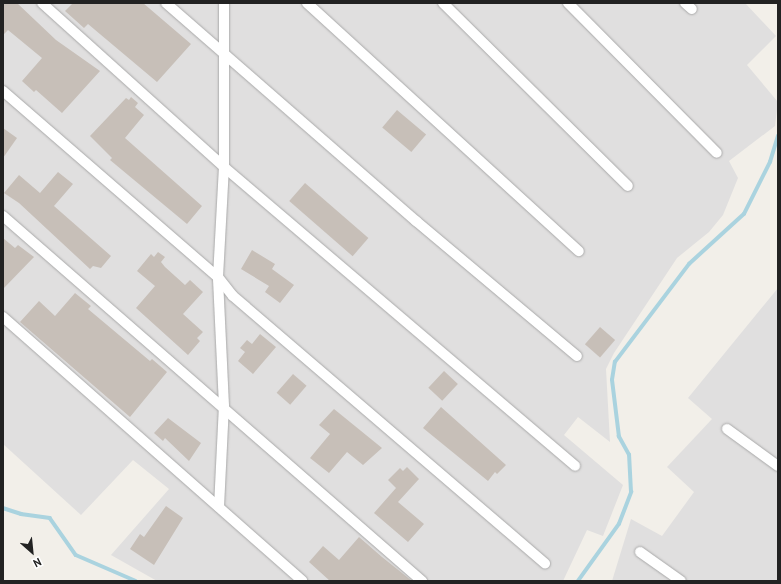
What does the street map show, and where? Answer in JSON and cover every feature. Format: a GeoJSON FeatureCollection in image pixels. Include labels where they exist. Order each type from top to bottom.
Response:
{"type":"FeatureCollection","features":[{"type":"Feature","properties":{"kind":"street"},"geometry":{"type":"LineString","coordinates":[[42,3],[224,167],[575,466]]}},
{"type":"Feature","properties":{"kind":"street"},"geometry":{"type":"LineString","coordinates":[[166,3],[416,221],[577,356]]}},
{"type":"Feature","properties":{"kind":"street"},"geometry":{"type":"LineString","coordinates":[[219,507],[224,406],[218,277],[224,167],[222,51],[224,3]]}},
{"type":"Feature","properties":{"kind":"street"},"geometry":{"type":"LineString","coordinates":[[307,3],[579,251]]}},
{"type":"Feature","properties":{"kind":"street"},"geometry":{"type":"LineString","coordinates":[[444,3],[628,186]]}},
{"type":"Feature","properties":{"kind":"street"},"geometry":{"type":"LineString","coordinates":[[568,3],[717,153]]}},
{"type":"Feature","properties":{"kind":"street"},"geometry":{"type":"LineString","coordinates":[[3,91],[218,277],[233,296],[545,563]]}},
{"type":"Feature","properties":{"kind":"street"},"geometry":{"type":"LineString","coordinates":[[3,216],[224,406],[422,581]]}},
{"type":"Feature","properties":{"kind":"street"},"geometry":{"type":"LineString","coordinates":[[3,317],[302,581]]}},
{"type":"Feature","properties":{"kind":"street"},"geometry":{"type":"LineString","coordinates":[[727,430],[778,466]]}},
{"type":"Feature","properties":{"kind":"street"},"geometry":{"type":"LineString","coordinates":[[640,552],[681,581]]}},
{"type":"Feature","properties":{"kind":"shaded area"},"geometry":{"type":"Polygon","coordinates":[[[3,3],[745,3],[776,36],[747,65],[778,102],[775,126],[729,161],[738,178],[723,215],[709,232],[677,258],[614,353],[606,369],[610,442],[578,417],[564,435],[623,485],[603,536],[587,530],[563,581],[157,581],[111,555],[169,489],[133,460],[81,515],[3,444],[3,3]]]}},
{"type":"Feature","properties":{"kind":"shaded area"},"geometry":{"type":"Polygon","coordinates":[[[778,288],[778,581],[612,581],[631,519],[662,536],[694,492],[667,467],[712,419],[688,398],[778,288]]]}},
{"type":"Feature","properties":{"kind":"building"},"geometry":{"type":"Polygon","coordinates":[[[3,3],[17,3],[56,40],[100,71],[62,113],[36,90],[34,92],[22,81],[42,58],[8,30],[3,35],[3,3]]]}},
{"type":"Feature","properties":{"kind":"building"},"geometry":{"type":"Polygon","coordinates":[[[73,3],[143,3],[191,44],[157,82],[88,24],[84,28],[65,11],[73,3]]]}},
{"type":"Feature","properties":{"kind":"building"},"geometry":{"type":"Polygon","coordinates":[[[131,97],[138,103],[135,107],[144,115],[125,138],[202,206],[187,224],[110,160],[112,158],[90,136],[126,98],[129,100],[131,97]]]}},
{"type":"Feature","properties":{"kind":"building"},"geometry":{"type":"Polygon","coordinates":[[[397,110],[426,134],[411,152],[382,128],[397,110]]]}},
{"type":"Feature","properties":{"kind":"building"},"geometry":{"type":"Polygon","coordinates":[[[3,128],[17,138],[3,158],[3,128]]]}},
{"type":"Feature","properties":{"kind":"building"},"geometry":{"type":"Polygon","coordinates":[[[58,172],[73,184],[54,206],[111,256],[101,268],[93,266],[90,269],[19,203],[4,193],[19,175],[40,193],[58,172]]]}},
{"type":"Feature","properties":{"kind":"building"},"geometry":{"type":"Polygon","coordinates":[[[305,183],[368,238],[353,256],[289,201],[305,183]]]}},
{"type":"Feature","properties":{"kind":"building"},"geometry":{"type":"Polygon","coordinates":[[[3,238],[15,248],[18,245],[34,257],[3,289],[3,238]]]}},
{"type":"Feature","properties":{"kind":"building"},"geometry":{"type":"Polygon","coordinates":[[[252,250],[275,264],[272,269],[294,285],[280,303],[265,292],[269,286],[241,269],[252,250]]]}},
{"type":"Feature","properties":{"kind":"building"},"geometry":{"type":"Polygon","coordinates":[[[158,252],[165,257],[161,262],[165,267],[185,285],[190,280],[203,292],[183,314],[203,332],[197,338],[200,341],[188,355],[136,308],[155,286],[137,271],[151,254],[154,257],[158,252]]]}},
{"type":"Feature","properties":{"kind":"building"},"geometry":{"type":"Polygon","coordinates":[[[75,293],[91,306],[88,309],[150,361],[152,359],[167,372],[130,417],[20,322],[39,301],[55,316],[75,293]]]}},
{"type":"Feature","properties":{"kind":"building"},"geometry":{"type":"Polygon","coordinates":[[[600,327],[615,340],[600,357],[585,344],[600,327]]]}},
{"type":"Feature","properties":{"kind":"building"},"geometry":{"type":"Polygon","coordinates":[[[260,334],[276,347],[253,374],[238,361],[245,352],[240,348],[247,340],[252,344],[260,334]]]}},
{"type":"Feature","properties":{"kind":"building"},"geometry":{"type":"Polygon","coordinates":[[[444,371],[458,384],[442,401],[428,388],[444,371]]]}},
{"type":"Feature","properties":{"kind":"building"},"geometry":{"type":"Polygon","coordinates":[[[293,374],[307,386],[290,405],[277,393],[293,374]]]}},
{"type":"Feature","properties":{"kind":"building"},"geometry":{"type":"Polygon","coordinates":[[[441,407],[506,465],[497,474],[495,472],[488,481],[423,428],[441,407]]]}},
{"type":"Feature","properties":{"kind":"building"},"geometry":{"type":"Polygon","coordinates":[[[334,409],[382,448],[363,465],[347,452],[329,473],[310,458],[330,434],[319,425],[334,409]]]}},
{"type":"Feature","properties":{"kind":"building"},"geometry":{"type":"Polygon","coordinates":[[[168,418],[201,443],[189,461],[165,438],[163,441],[154,433],[168,418]]]}},
{"type":"Feature","properties":{"kind":"building"},"geometry":{"type":"Polygon","coordinates":[[[407,467],[419,479],[398,502],[424,524],[408,542],[374,513],[396,488],[388,480],[400,468],[403,471],[407,467]]]}},
{"type":"Feature","properties":{"kind":"building"},"geometry":{"type":"Polygon","coordinates":[[[166,506],[183,518],[154,565],[130,549],[140,534],[144,537],[166,506]]]}},
{"type":"Feature","properties":{"kind":"building"},"geometry":{"type":"Polygon","coordinates":[[[359,537],[412,581],[330,581],[309,562],[323,546],[339,560],[359,537]]]}},
{"type":"Feature","properties":{"kind":"waterway"},"geometry":{"type":"LineString","coordinates":[[578,581],[619,524],[631,492],[629,455],[619,437],[612,380],[615,362],[689,264],[744,214],[770,162],[778,136]]}},
{"type":"Feature","properties":{"kind":"waterway"},"geometry":{"type":"LineString","coordinates":[[3,508],[21,514],[50,518],[76,555],[136,581]]}}]}
